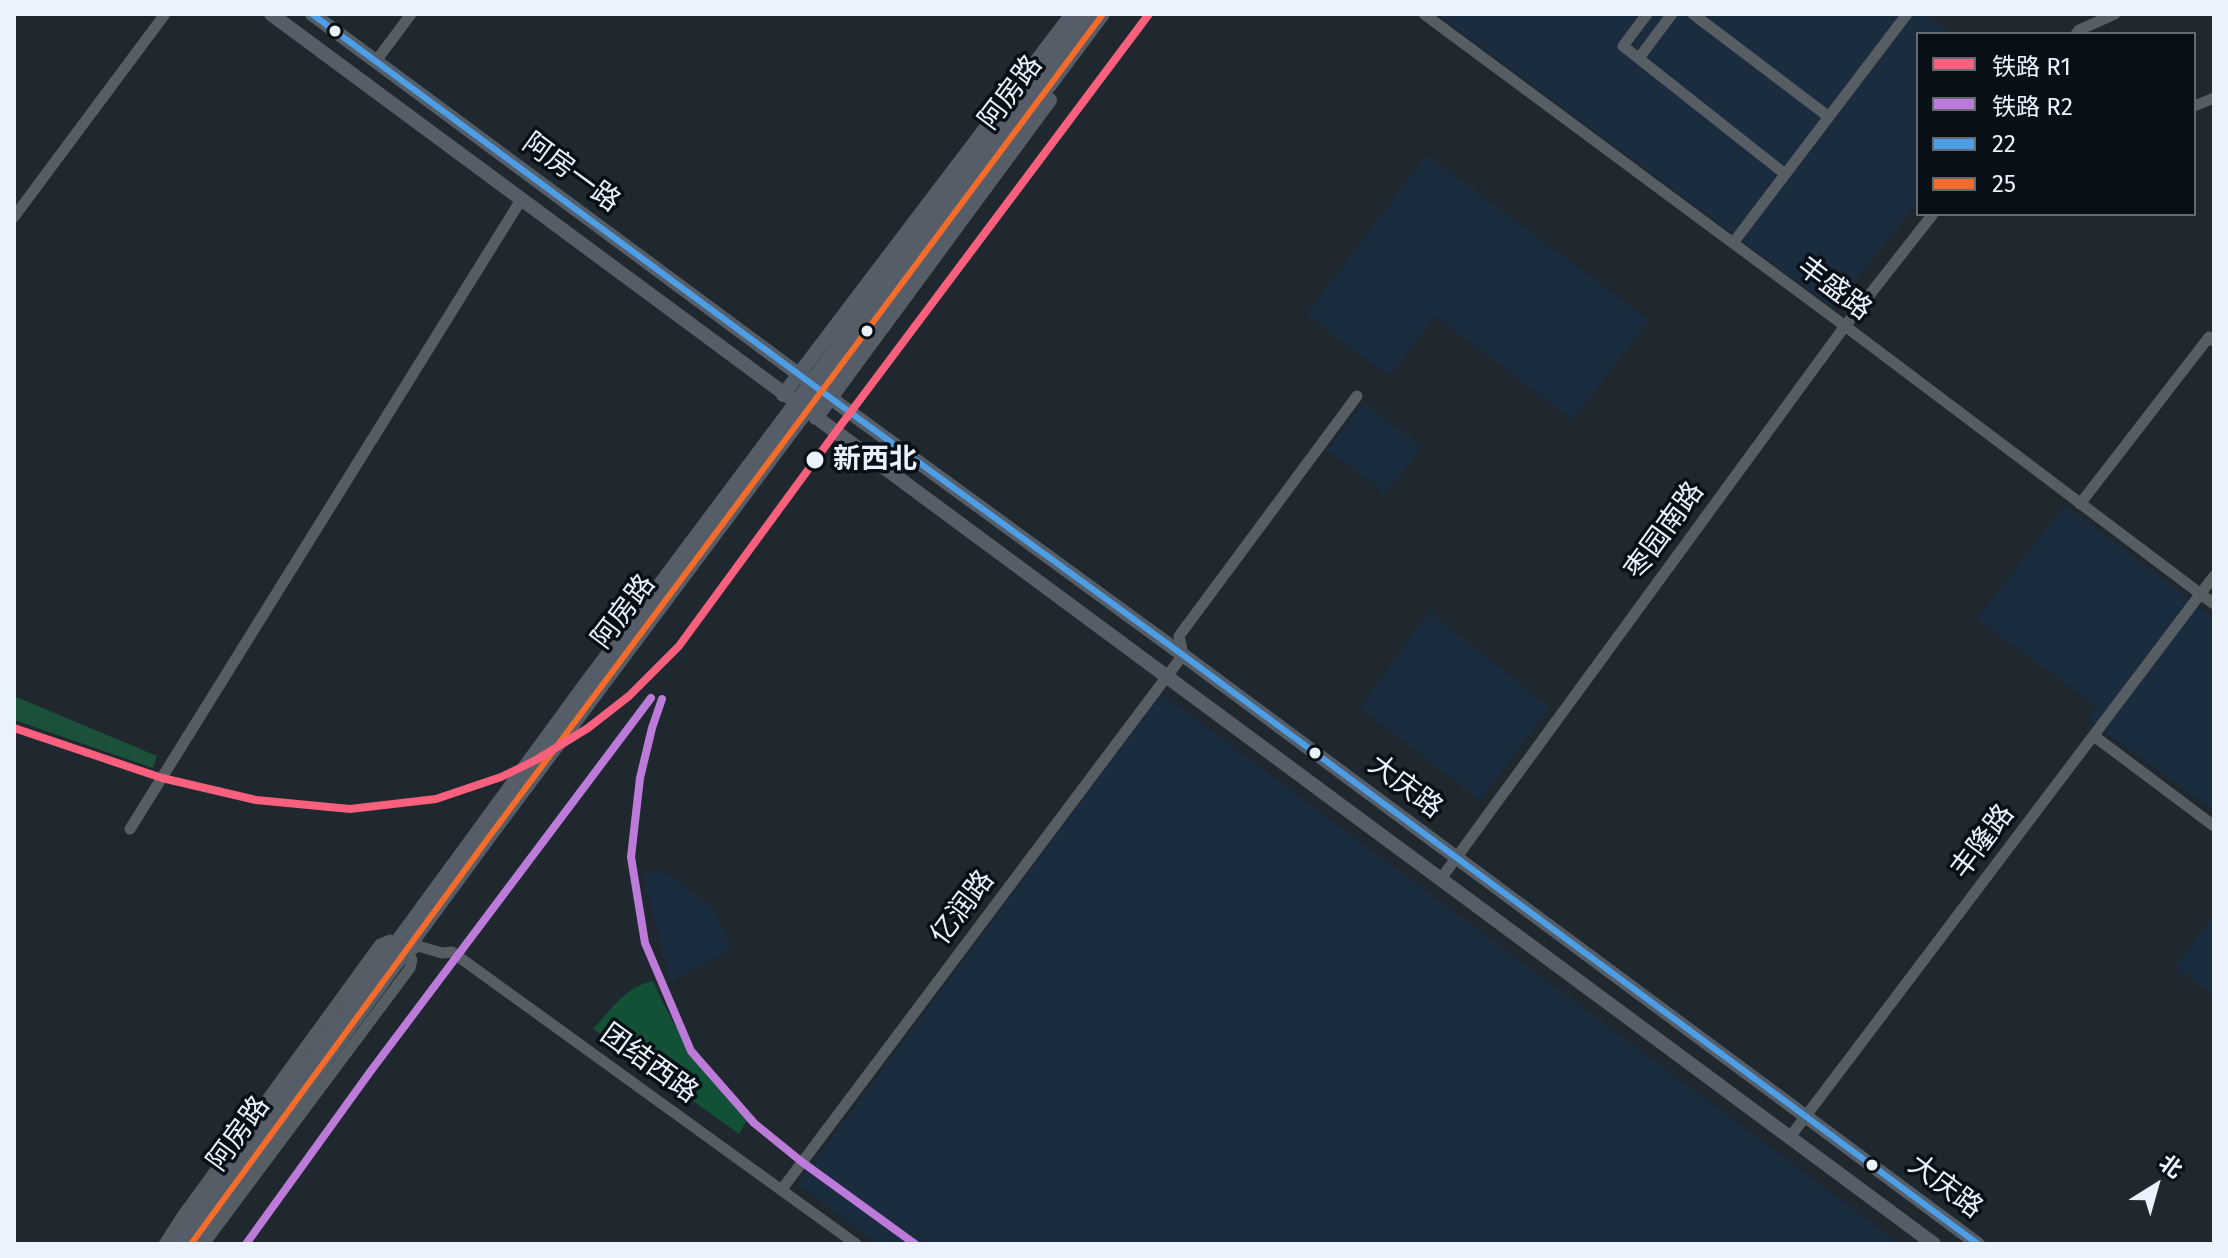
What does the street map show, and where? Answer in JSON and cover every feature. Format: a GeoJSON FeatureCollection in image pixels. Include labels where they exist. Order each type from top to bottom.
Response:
{"type":"FeatureCollection","features":[{"type":"Feature","properties":{"kind":"main road","name":"阿房一路"},"geometry":{"type":"LineString","coordinates":[[271,14],[783,395]]}},
{"type":"Feature","properties":{"kind":"main road","name":"阿房一路"},"geometry":{"type":"LineString","coordinates":[[312,14],[799,374]]}},
{"type":"Feature","properties":{"kind":"main road","name":"阿房路"},"geometry":{"type":"LineString","coordinates":[[783,395],[1072,14]]}},
{"type":"Feature","properties":{"kind":"main road","name":"阿房路"},"geometry":{"type":"LineString","coordinates":[[816,418],[1091,45],[1099,15]]}},
{"type":"Feature","properties":{"kind":"main road","name":"阿房路"},"geometry":{"type":"LineString","coordinates":[[176,1244],[195,1238],[1099,15]]}},
{"type":"Feature","properties":{"kind":"main road"},"geometry":{"type":"LineString","coordinates":[[405,114],[420,94]]}},
{"type":"Feature","properties":{"kind":"main road"},"geometry":{"type":"LineString","coordinates":[[439,139],[454,119]]}},
{"type":"Feature","properties":{"kind":"main road","name":"大庆路"},"geometry":{"type":"LineString","coordinates":[[799,374],[1978,1244]]}},
{"type":"Feature","properties":{"kind":"main road","name":"大庆路"},"geometry":{"type":"LineString","coordinates":[[783,395],[1934,1244]]}},
{"type":"Feature","properties":{"kind":"street"},"geometry":{"type":"LineString","coordinates":[[14,217],[165,14]]}},
{"type":"Feature","properties":{"kind":"street"},"geometry":{"type":"LineString","coordinates":[[376,61],[411,14]]}},
{"type":"Feature","properties":{"kind":"street","name":"丰盛路"},"geometry":{"type":"LineString","coordinates":[[1424,14],[2214,604]]}},
{"type":"Feature","properties":{"kind":"street"},"geometry":{"type":"LineString","coordinates":[[1647,14],[1623,46],[1785,174]]}},
{"type":"Feature","properties":{"kind":"street"},"geometry":{"type":"LineString","coordinates":[[1639,58],[1672,14]]}},
{"type":"Feature","properties":{"kind":"street"},"geometry":{"type":"LineString","coordinates":[[1693,14],[1829,117]]}},
{"type":"Feature","properties":{"kind":"street"},"geometry":{"type":"LineString","coordinates":[[1733,243],[1907,14]]}},
{"type":"Feature","properties":{"kind":"street"},"geometry":{"type":"LineString","coordinates":[[2078,32],[2115,14]]}},
{"type":"Feature","properties":{"kind":"street"},"geometry":{"type":"LineString","coordinates":[[130,829],[521,200]]}},
{"type":"Feature","properties":{"kind":"street","name":"枣园南路"},"geometry":{"type":"LineString","coordinates":[[1440,880],[1845,326],[1931,216]]}},
{"type":"Feature","properties":{"kind":"street"},"geometry":{"type":"LineString","coordinates":[[2080,504],[2209,337],[2214,341]]}},
{"type":"Feature","properties":{"kind":"street"},"geometry":{"type":"LineString","coordinates":[[1183,655],[1179,636],[1357,396]]}},
{"type":"Feature","properties":{"kind":"street","name":"丰隆路"},"geometry":{"type":"LineString","coordinates":[[1790,1137],[2214,576]]}},
{"type":"Feature","properties":{"kind":"street","name":"亿润路"},"geometry":{"type":"LineString","coordinates":[[782,1189],[1183,655]]}},
{"type":"Feature","properties":{"kind":"street"},"geometry":{"type":"LineString","coordinates":[[2094,736],[2214,826]]}},
{"type":"Feature","properties":{"kind":"street","name":"团结西路"},"geometry":{"type":"LineString","coordinates":[[164,1244],[380,944],[390,940],[403,945],[407,953],[418,946],[442,953],[452,952],[856,1244]]}},
{"type":"Feature","properties":{"kind":"street"},"geometry":{"type":"LineString","coordinates":[[195,1238],[410,968],[412,960],[407,953]]}},
{"type":"Feature","properties":{"kind":"shaded area"},"geometry":{"type":"Polygon","coordinates":[[[1437,14],[1927,14],[1950,32],[1916,32],[1916,203],[1834,309],[1437,14]]]}},
{"type":"Feature","properties":{"kind":"shaded area"},"geometry":{"type":"Polygon","coordinates":[[[1427,155],[1649,320],[1573,420],[1435,316],[1389,376],[1306,315],[1427,155]]]}},
{"type":"Feature","properties":{"kind":"shaded area"},"geometry":{"type":"Polygon","coordinates":[[[1364,403],[1422,447],[1386,493],[1327,450],[1364,403]]]}},
{"type":"Feature","properties":{"kind":"shaded area"},"geometry":{"type":"Polygon","coordinates":[[[2065,505],[2214,618],[2214,811],[2088,719],[2096,706],[1977,619],[2065,505]]]}},
{"type":"Feature","properties":{"kind":"shaded area"},"geometry":{"type":"Polygon","coordinates":[[[1429,611],[1550,708],[1480,800],[1360,708],[1429,611]]]}},
{"type":"Feature","properties":{"kind":"shaded area"},"geometry":{"type":"Polygon","coordinates":[[[1161,693],[1900,1244],[878,1244],[798,1184],[1161,693]]]}},
{"type":"Feature","properties":{"kind":"shaded area"},"geometry":{"type":"Polygon","coordinates":[[[642,871],[667,873],[712,907],[732,950],[670,982],[642,871]]]}},
{"type":"Feature","properties":{"kind":"shaded area"},"geometry":{"type":"Polygon","coordinates":[[[2214,915],[2214,995],[2175,967],[2214,915]]]}},
{"type":"Feature","properties":{"kind":"green space"},"geometry":{"type":"Polygon","coordinates":[[[14,696],[157,756],[153,768],[14,720],[14,696]]]}},
{"type":"Feature","properties":{"kind":"green space"},"geometry":{"type":"Polygon","coordinates":[[[653,981],[694,1055],[747,1120],[739,1134],[593,1029],[627,993],[653,981]]]}},
{"type":"Feature","properties":{"kind":"rail line","name":"R1"},"geometry":{"type":"LineString","coordinates":[[14,728],[162,778],[256,800],[350,809],[436,799],[501,777],[588,728],[629,696],[679,646],[1149,14]]}},
{"type":"Feature","properties":{"kind":"rail line","name":"R2"},"geometry":{"type":"LineString","coordinates":[[246,1244],[370,1072],[651,698]]}},
{"type":"Feature","properties":{"kind":"rail line","name":"R2"},"geometry":{"type":"LineString","coordinates":[[662,699],[640,778],[631,857],[645,943],[691,1051],[754,1123],[915,1244]]}},
{"type":"Feature","properties":{"kind":"transit line","name":"22"},"geometry":{"type":"LineString","coordinates":[[312,14],[1978,1244]]}},
{"type":"Feature","properties":{"kind":"transit line","name":"25"},"geometry":{"type":"LineString","coordinates":[[191,1244],[492,833],[1103,14]]}},
{"type":"Feature","properties":{"kind":"place","name":"新西北"},"geometry":{"type":"Point","coordinates":[815,460]}}]}
